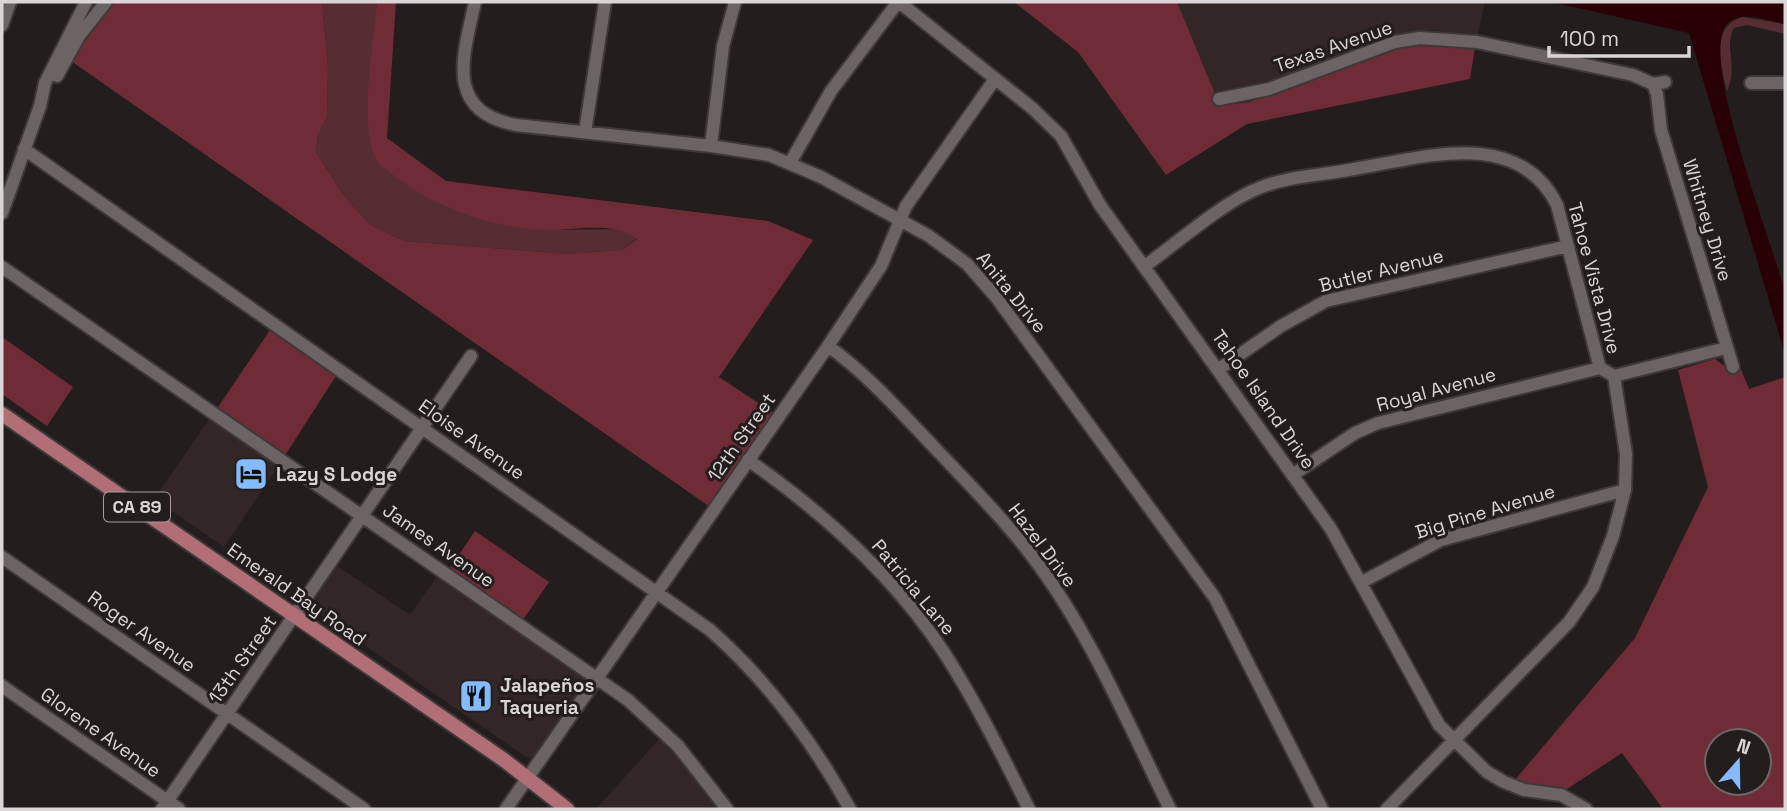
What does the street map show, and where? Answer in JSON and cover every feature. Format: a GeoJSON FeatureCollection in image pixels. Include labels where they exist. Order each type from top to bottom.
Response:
{"type":"FeatureCollection","features":[{"type":"Feature","properties":{"kind":"main road","name":"Emerald Bay Road"},"geometry":{"type":"LineString","coordinates":[[2,414],[530,779],[567,809]]}},
{"type":"Feature","properties":{"kind":"street"},"geometry":{"type":"LineString","coordinates":[[2,25],[10,2]]}},
{"type":"Feature","properties":{"kind":"street"},"geometry":{"type":"LineString","coordinates":[[2,213],[53,65],[86,2]]}},
{"type":"Feature","properties":{"kind":"street"},"geometry":{"type":"LineString","coordinates":[[40,106],[79,36],[106,2]]}},
{"type":"Feature","properties":{"kind":"street","name":"Anita Drive"},"geometry":{"type":"LineString","coordinates":[[475,2],[463,85],[475,108],[500,122],[769,155],[899,218],[951,251],[988,288],[1191,563],[1230,625],[1322,809]]}},
{"type":"Feature","properties":{"kind":"street"},"geometry":{"type":"LineString","coordinates":[[585,132],[606,2]]}},
{"type":"Feature","properties":{"kind":"street"},"geometry":{"type":"LineString","coordinates":[[711,146],[723,46],[735,2]]}},
{"type":"Feature","properties":{"kind":"street"},"geometry":{"type":"LineString","coordinates":[[790,163],[831,91],[899,2]]}},
{"type":"Feature","properties":{"kind":"street","name":"Tahoe Island Drive"},"geometry":{"type":"LineString","coordinates":[[899,2],[1061,136],[1100,205],[1294,474],[1362,582],[1429,711],[1452,740],[1487,772],[1504,782],[1524,789],[1560,795],[1586,809]]}},
{"type":"Feature","properties":{"kind":"street","name":"Texas Avenue"},"geometry":{"type":"LineString","coordinates":[[1219,99],[1269,89],[1395,42],[1420,38],[1477,42],[1659,83]]}},
{"type":"Feature","properties":{"kind":"street","name":"12th Street"},"geometry":{"type":"LineString","coordinates":[[506,809],[530,779],[828,346],[881,266],[899,218],[995,79]]}},
{"type":"Feature","properties":{"kind":"street","name":"Whitney Drive"},"geometry":{"type":"LineString","coordinates":[[1659,83],[1657,94],[1661,130],[1733,367]]}},
{"type":"Feature","properties":{"kind":"street"},"geometry":{"type":"LineString","coordinates":[[1751,83],[1785,83]]}},
{"type":"Feature","properties":{"kind":"street","name":"Eloise Avenue"},"geometry":{"type":"LineString","coordinates":[[24,149],[710,630],[757,676],[813,747],[850,809]]}},
{"type":"Feature","properties":{"kind":"street","name":"Tahoe Vista Drive"},"geometry":{"type":"LineString","coordinates":[[1145,266],[1259,188],[1454,152],[1500,158],[1525,167],[1538,176],[1557,205],[1600,368],[1614,376],[1626,454],[1625,489],[1605,559],[1582,606],[1387,809]]}},
{"type":"Feature","properties":{"kind":"street","name":"Butler Avenue"},"geometry":{"type":"LineString","coordinates":[[1219,369],[1281,326],[1326,301],[1568,246]]}},
{"type":"Feature","properties":{"kind":"street","name":"James Avenue"},"geometry":{"type":"LineString","coordinates":[[2,267],[628,700],[678,746],[727,809]]}},
{"type":"Feature","properties":{"kind":"street","name":"Hazel Drive"},"geometry":{"type":"LineString","coordinates":[[828,346],[894,404],[1032,557],[1060,597],[1098,666],[1170,809]]}},
{"type":"Feature","properties":{"kind":"street"},"geometry":{"type":"LineString","coordinates":[[1614,376],[1726,348]]}},
{"type":"Feature","properties":{"kind":"street","name":"13th Street"},"geometry":{"type":"LineString","coordinates":[[164,805],[471,356]]}},
{"type":"Feature","properties":{"kind":"street","name":"Royal Avenue"},"geometry":{"type":"LineString","coordinates":[[1294,474],[1355,433],[1378,423],[1600,368]]}},
{"type":"Feature","properties":{"kind":"street","name":"Patricia Lane"},"geometry":{"type":"LineString","coordinates":[[748,460],[817,512],[890,582],[919,618],[969,694],[1029,809]]}},
{"type":"Feature","properties":{"kind":"street","name":"Big Pine Avenue"},"geometry":{"type":"LineString","coordinates":[[1362,582],[1441,540],[1625,489]]}},
{"type":"Feature","properties":{"kind":"street","name":"Roger Avenue"},"geometry":{"type":"LineString","coordinates":[[2,557],[364,809]]}},
{"type":"Feature","properties":{"kind":"street","name":"Glorene Avenue"},"geometry":{"type":"LineString","coordinates":[[2,686],[164,805],[179,809]]}},
{"type":"Feature","properties":{"kind":"shaded area"},"geometry":{"type":"Polygon","coordinates":[[[112,2],[322,2],[328,67],[327,115],[318,136],[316,152],[342,193],[369,224],[404,241],[567,254],[622,250],[637,239],[628,233],[607,228],[529,229],[487,221],[426,197],[381,166],[371,146],[368,127],[370,60],[377,2],[396,2],[387,138],[446,181],[768,221],[813,240],[719,377],[775,414],[710,507],[71,61],[112,2]]]}},
{"type":"Feature","properties":{"kind":"shaded area"},"geometry":{"type":"Polygon","coordinates":[[[322,2],[377,2],[369,102],[376,161],[545,230],[623,229],[637,238],[622,250],[567,254],[404,241],[369,224],[342,193],[316,152],[318,136],[327,114],[328,67],[322,2]]]}},
{"type":"Feature","properties":{"kind":"shaded area"},"geometry":{"type":"Polygon","coordinates":[[[1014,2],[1177,2],[1220,106],[1249,102],[1389,51],[1416,45],[1475,48],[1470,79],[1247,124],[1166,175],[1078,52],[1014,2]]]}},
{"type":"Feature","properties":{"kind":"shaded area"},"geometry":{"type":"Polygon","coordinates":[[[1177,2],[1485,2],[1478,34],[1430,30],[1398,33],[1275,80],[1213,92],[1177,2]]]}},
{"type":"Feature","properties":{"kind":"shaded area"},"geometry":{"type":"Polygon","coordinates":[[[1551,2],[1785,2],[1785,24],[1753,17],[1737,18],[1725,27],[1720,48],[1730,114],[1784,290],[1785,354],[1689,33],[1551,2]]]}},
{"type":"Feature","properties":{"kind":"shaded area"},"geometry":{"type":"Polygon","coordinates":[[[1743,17],[1785,24],[1785,34],[1747,25],[1734,28],[1730,42],[1732,73],[1727,91],[1720,59],[1721,38],[1732,22],[1743,17]]]}},
{"type":"Feature","properties":{"kind":"shaded area"},"geometry":{"type":"Polygon","coordinates":[[[270,330],[336,376],[284,457],[216,410],[270,330]]]}},
{"type":"Feature","properties":{"kind":"shaded area"},"geometry":{"type":"Polygon","coordinates":[[[2,337],[73,387],[47,426],[2,394],[2,337]]]}},
{"type":"Feature","properties":{"kind":"shaded area"},"geometry":{"type":"Polygon","coordinates":[[[1715,359],[1730,370],[1740,367],[1749,389],[1785,377],[1785,809],[1663,809],[1622,753],[1567,789],[1514,781],[1635,638],[1708,487],[1678,370],[1715,359]]]}},
{"type":"Feature","properties":{"kind":"shaded area"},"geometry":{"type":"Polygon","coordinates":[[[210,418],[279,465],[224,547],[154,499],[210,418]]]}},
{"type":"Feature","properties":{"kind":"shaded area"},"geometry":{"type":"Polygon","coordinates":[[[475,531],[549,582],[523,620],[450,568],[475,531]]]}},
{"type":"Feature","properties":{"kind":"shaded area"},"geometry":{"type":"Polygon","coordinates":[[[337,566],[410,615],[437,576],[589,682],[536,758],[526,757],[316,612],[313,601],[337,566]]]}},
{"type":"Feature","properties":{"kind":"shaded area"},"geometry":{"type":"Polygon","coordinates":[[[661,737],[721,809],[596,809],[661,737]]]}},
{"type":"Feature","properties":{"kind":"place","name":"Lazy S Lodge"},"geometry":{"type":"Point","coordinates":[251,474]}},
{"type":"Feature","properties":{"kind":"place","name":"Jalapeños Taqueria"},"geometry":{"type":"Point","coordinates":[476,696]}}]}
